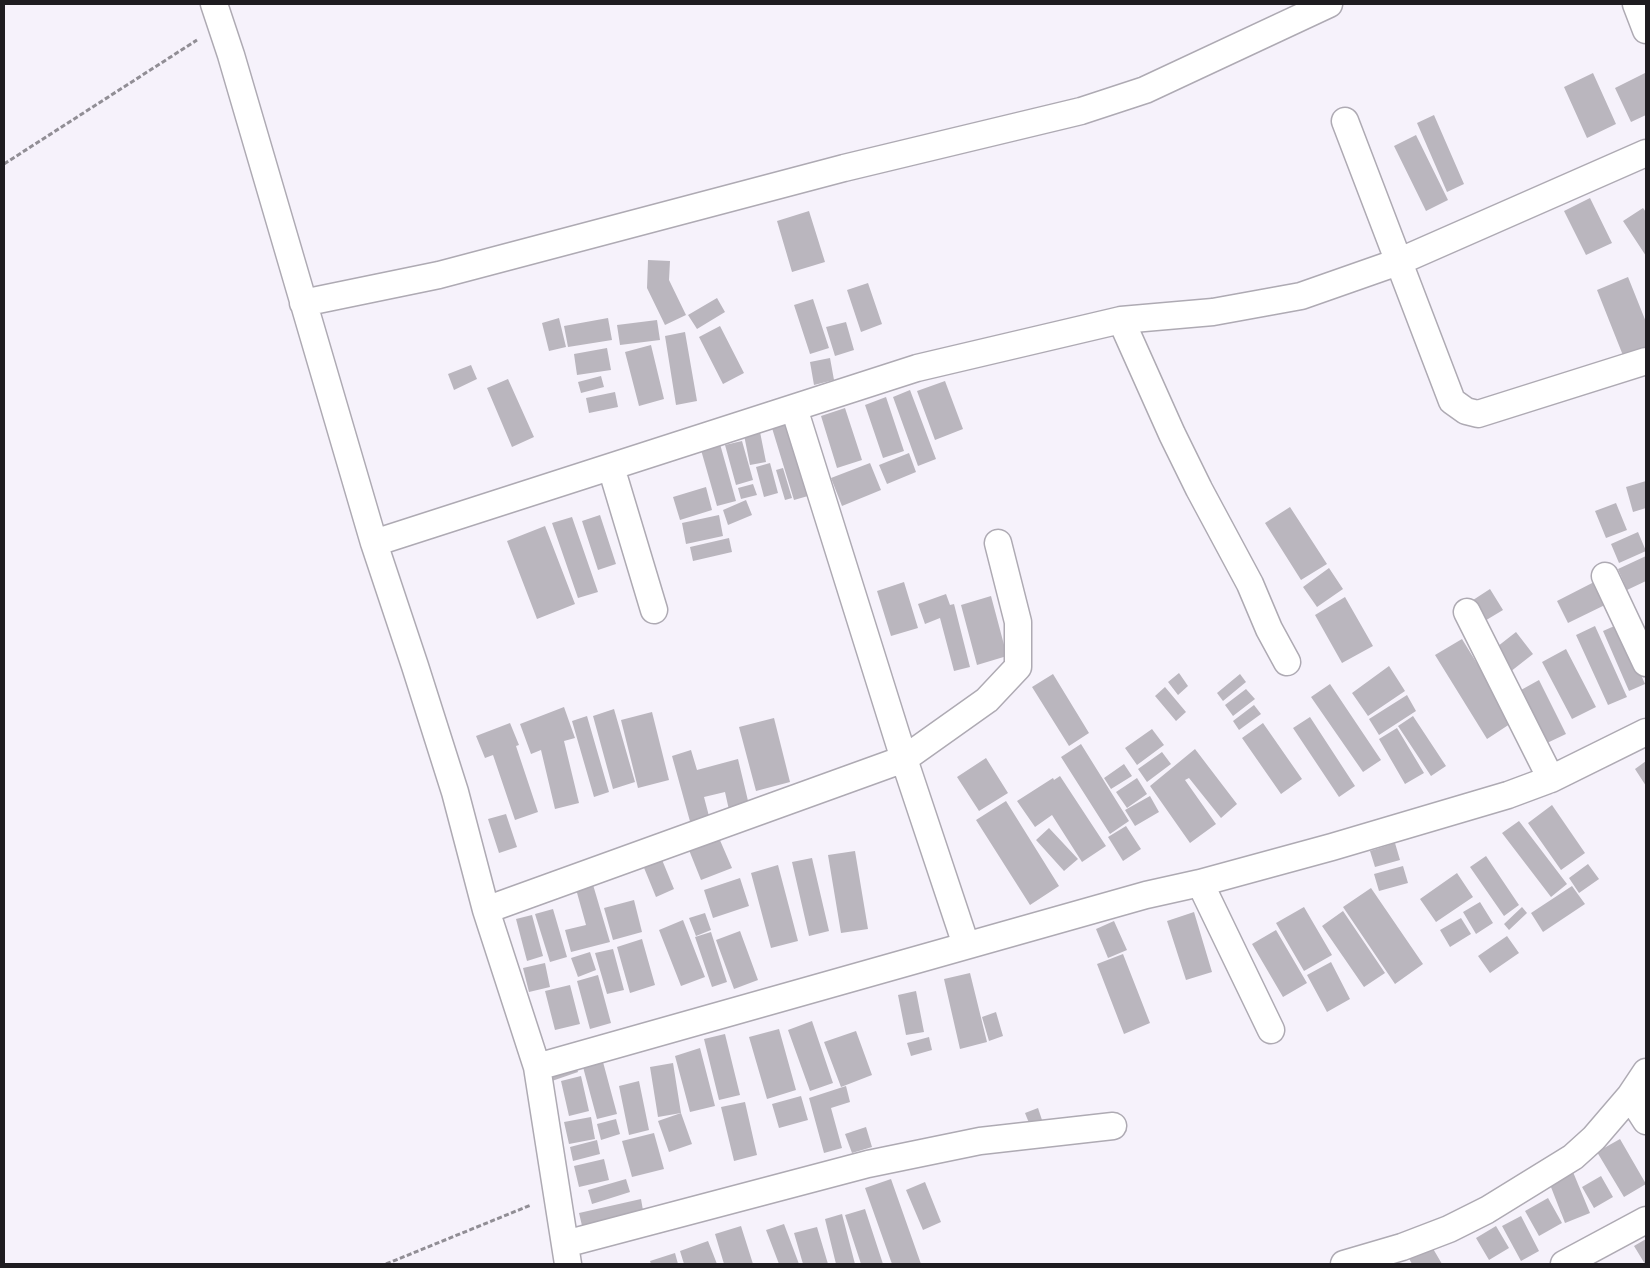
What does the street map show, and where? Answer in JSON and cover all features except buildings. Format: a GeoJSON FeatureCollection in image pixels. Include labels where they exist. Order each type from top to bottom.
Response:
{"type":"FeatureCollection","features":[{"type":"Feature","properties":{"kind":"street"},"geometry":{"type":"LineString","coordinates":[[304,303],[438,276],[835,171],[1081,111],[1145,90],[1329,4]]}},
{"type":"Feature","properties":{"kind":"street"},"geometry":{"type":"LineString","coordinates":[[1636,4],[1646,30]]}},
{"type":"Feature","properties":{"kind":"street"},"geometry":{"type":"LineString","coordinates":[[218,14],[374,543],[455,792],[486,910],[538,1067],[567,1254],[868,1164],[980,1141],[1113,1126]]}},
{"type":"Feature","properties":{"kind":"street"},"geometry":{"type":"LineString","coordinates":[[1345,121],[1452,401],[1466,411],[1478,414],[1646,361]]}},
{"type":"Feature","properties":{"kind":"street"},"geometry":{"type":"LineString","coordinates":[[374,543],[917,368],[1121,320],[1213,312],[1301,296],[1398,262],[1646,153]]}},
{"type":"Feature","properties":{"kind":"street"},"geometry":{"type":"LineString","coordinates":[[1121,320],[1172,434],[1250,584],[1269,629],[1287,662]]}},
{"type":"Feature","properties":{"kind":"street"},"geometry":{"type":"LineString","coordinates":[[794,408],[904,759],[966,945]]}},
{"type":"Feature","properties":{"kind":"street"},"geometry":{"type":"LineString","coordinates":[[612,466],[654,610]]}},
{"type":"Feature","properties":{"kind":"street"},"geometry":{"type":"LineString","coordinates":[[486,910],[904,759],[987,700],[1018,667],[1018,622],[998,543]]}},
{"type":"Feature","properties":{"kind":"street"},"geometry":{"type":"LineString","coordinates":[[1605,576],[1646,663]]}},
{"type":"Feature","properties":{"kind":"street"},"geometry":{"type":"LineString","coordinates":[[1467,612],[1551,779]]}},
{"type":"Feature","properties":{"kind":"street"},"geometry":{"type":"LineString","coordinates":[[538,1067],[1146,895],[1200,883],[1332,847],[1499,798],[1551,779],[1646,732]]}},
{"type":"Feature","properties":{"kind":"street"},"geometry":{"type":"LineString","coordinates":[[1200,883],[1271,1030]]}},
{"type":"Feature","properties":{"kind":"street"},"geometry":{"type":"LineString","coordinates":[[1344,1264],[1402,1247],[1449,1229],[1487,1210],[1573,1157],[1594,1138],[1630,1096],[1646,1072]]}},
{"type":"Feature","properties":{"kind":"street"},"geometry":{"type":"LineString","coordinates":[[1630,1096],[1646,1121]]}},
{"type":"Feature","properties":{"kind":"street"},"geometry":{"type":"LineString","coordinates":[[1564,1264],[1646,1220]]}},
{"type":"Feature","properties":{"kind":"path"},"geometry":{"type":"LineString","coordinates":[[4,164],[218,14]]}},
{"type":"Feature","properties":{"kind":"path"},"geometry":{"type":"LineString","coordinates":[[386,1264],[557,1194]]}}]}
